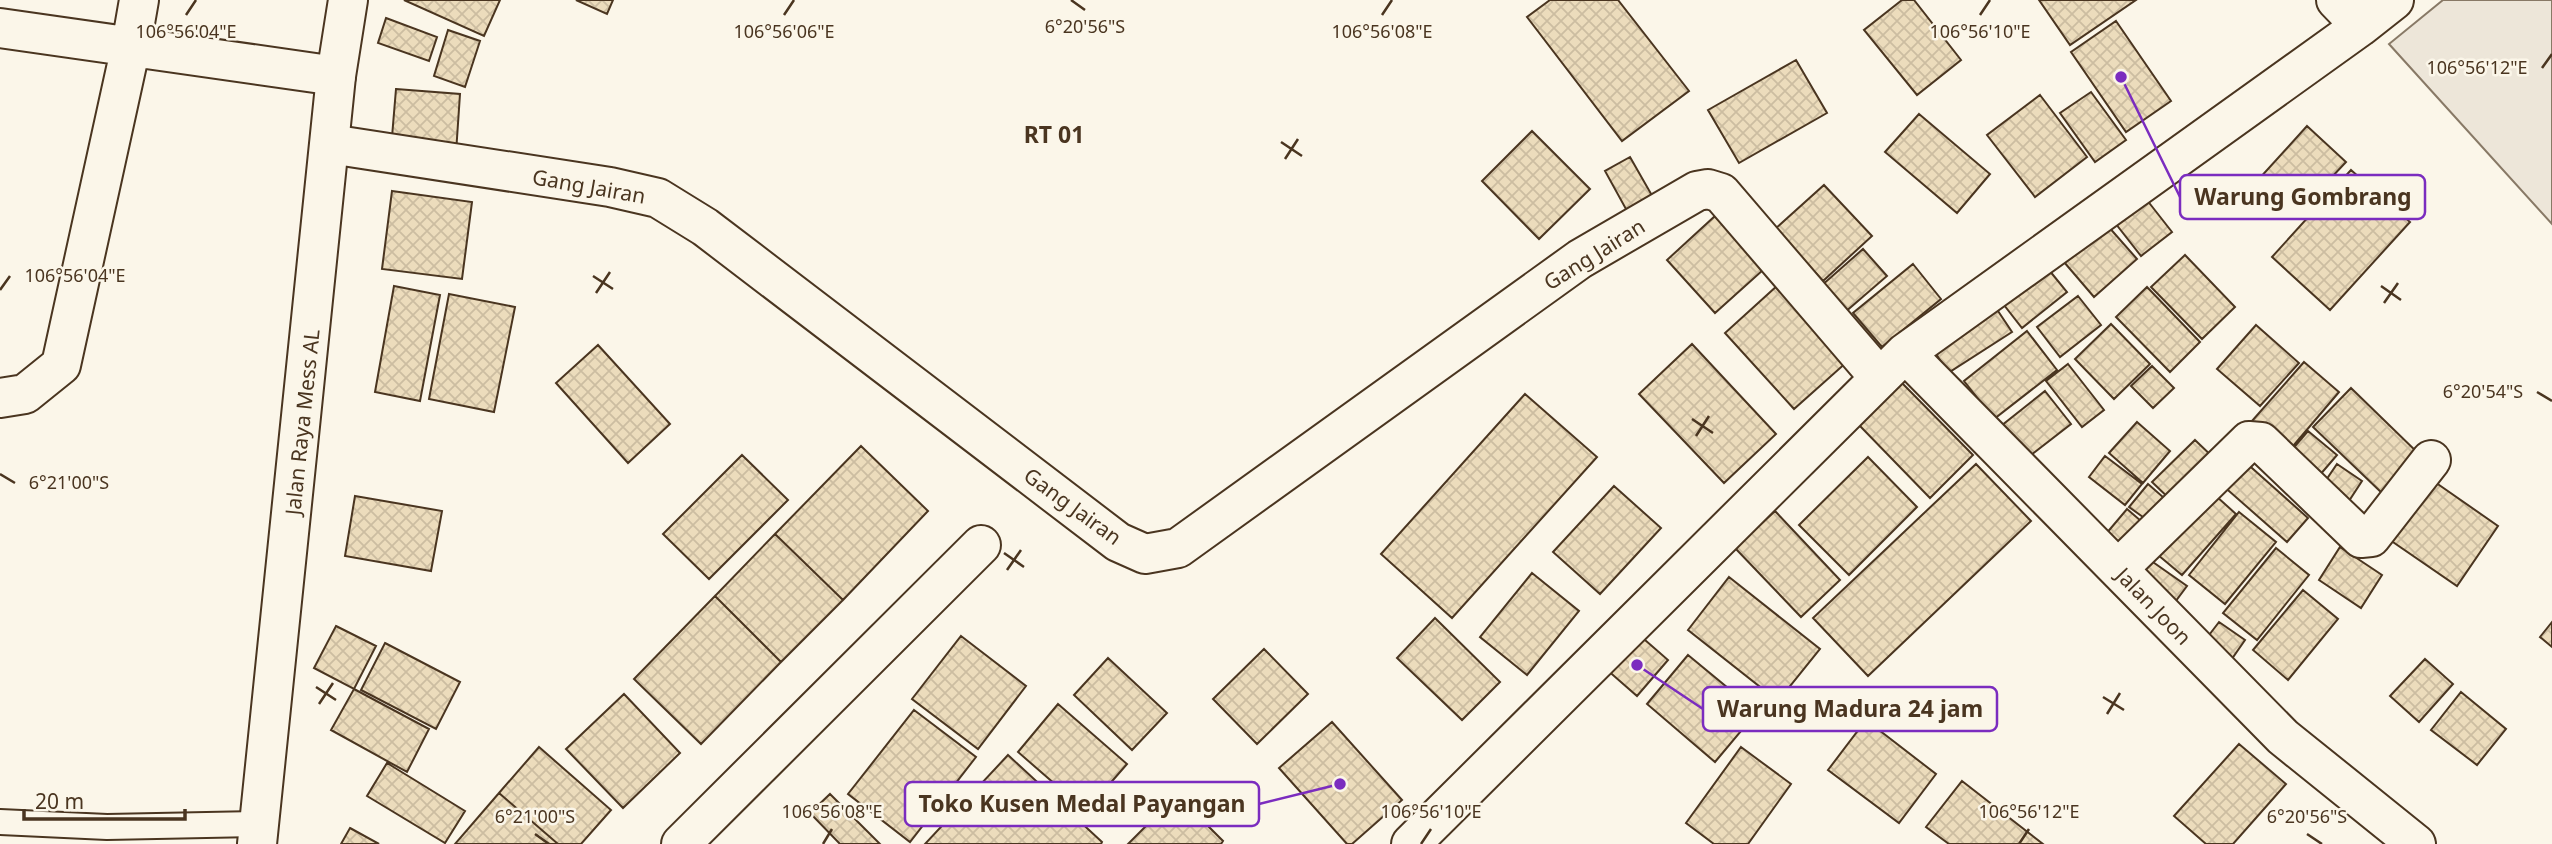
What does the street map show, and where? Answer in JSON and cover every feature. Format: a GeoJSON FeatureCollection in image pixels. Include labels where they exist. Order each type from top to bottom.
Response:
{"type":"FeatureCollection","features":[{"type":"Feature","properties":{"kind":"street"},"geometry":{"type":"LineString","coordinates":[[0,398],[26,394],[61,365],[139,0]]}},
{"type":"Feature","properties":{"kind":"street","name":"Jalan Raya Mess AL"},"geometry":{"type":"LineString","coordinates":[[258,834],[337,76],[348,0]]}},
{"type":"Feature","properties":{"kind":"street"},"geometry":{"type":"LineString","coordinates":[[1411,844],[1892,365],[2349,13],[2394,0]]}},
{"type":"Feature","properties":{"kind":"street"},"geometry":{"type":"LineString","coordinates":[[0,28],[337,76]]}},
{"type":"Feature","properties":{"kind":"street","name":"Gang Jairan"},"geometry":{"type":"LineString","coordinates":[[330,144],[610,187],[658,198],[705,227],[1118,542],[1145,554],[1178,548],[1580,259],[1697,191],[1708,189],[1721,193],[1892,365]]}},
{"type":"Feature","properties":{"kind":"street","name":"Jalan Joon"},"geometry":{"type":"LineString","coordinates":[[1892,365],[2119,569],[2283,737],[2416,844]]}},
{"type":"Feature","properties":{"kind":"street"},"geometry":{"type":"LineString","coordinates":[[2119,569],[2249,441],[2262,442],[2361,538],[2366,539],[2371,537],[2431,460]]}},
{"type":"Feature","properties":{"kind":"street"},"geometry":{"type":"LineString","coordinates":[[681,844],[981,545]]}},
{"type":"Feature","properties":{"kind":"lane"},"geometry":{"type":"LineString","coordinates":[[0,822],[107,836],[258,834]]}},
{"type":"Feature","properties":{"kind":"shaded area"},"geometry":{"type":"Polygon","coordinates":[[[2443,0],[2552,0],[2552,224],[2389,44],[2443,0]]]}},
{"type":"Feature","properties":{"kind":"building"},"geometry":{"type":"Polygon","coordinates":[[[404,0],[500,0],[484,36],[404,0]]]}},
{"type":"Feature","properties":{"kind":"building"},"geometry":{"type":"Polygon","coordinates":[[[576,0],[613,0],[607,14],[576,0]]]}},
{"type":"Feature","properties":{"kind":"building"},"geometry":{"type":"Polygon","coordinates":[[[1550,0],[1618,0],[1689,91],[1622,141],[1527,17],[1550,0]]]}},
{"type":"Feature","properties":{"kind":"building"},"geometry":{"type":"Polygon","coordinates":[[[1902,0],[1914,0],[1961,60],[1917,95],[1864,30],[1902,0]]]}},
{"type":"Feature","properties":{"kind":"building"},"geometry":{"type":"Polygon","coordinates":[[[2039,0],[2136,0],[2070,45],[2039,0]]]}},
{"type":"Feature","properties":{"kind":"building"},"geometry":{"type":"Polygon","coordinates":[[[386,18],[437,37],[429,61],[378,43],[386,18]]]}},
{"type":"Feature","properties":{"kind":"building"},"geometry":{"type":"Polygon","coordinates":[[[2116,21],[2171,101],[2126,132],[2071,52],[2116,21]]]}},
{"type":"Feature","properties":{"kind":"building"},"geometry":{"type":"Polygon","coordinates":[[[448,30],[480,41],[465,87],[434,76],[448,30]]]}},
{"type":"Feature","properties":{"kind":"building"},"geometry":{"type":"Polygon","coordinates":[[[1796,60],[1827,113],[1739,163],[1708,110],[1796,60]]]}},
{"type":"Feature","properties":{"kind":"building"},"geometry":{"type":"Polygon","coordinates":[[[396,89],[460,94],[456,153],[391,149],[396,89]]]}},
{"type":"Feature","properties":{"kind":"building"},"geometry":{"type":"Polygon","coordinates":[[[2091,92],[2126,140],[2095,162],[2060,113],[2091,92]]]}},
{"type":"Feature","properties":{"kind":"building"},"geometry":{"type":"Polygon","coordinates":[[[2040,95],[2087,157],[2035,197],[1987,135],[2040,95]]]}},
{"type":"Feature","properties":{"kind":"building"},"geometry":{"type":"Polygon","coordinates":[[[1919,114],[1990,174],[1957,213],[1885,152],[1919,114]]]}},
{"type":"Feature","properties":{"kind":"building"},"geometry":{"type":"Polygon","coordinates":[[[2307,126],[2346,162],[2296,215],[2258,180],[2307,126]]]}},
{"type":"Feature","properties":{"kind":"building"},"geometry":{"type":"Polygon","coordinates":[[[1532,131],[1590,189],[1539,239],[1482,181],[1532,131]]]}},
{"type":"Feature","properties":{"kind":"building"},"geometry":{"type":"Polygon","coordinates":[[[1630,157],[1658,206],[1632,220],[1605,171],[1630,157]]]}},
{"type":"Feature","properties":{"kind":"building"},"geometry":{"type":"Polygon","coordinates":[[[2351,170],[2410,222],[2330,310],[2272,257],[2351,170]]]}},
{"type":"Feature","properties":{"kind":"building"},"geometry":{"type":"Polygon","coordinates":[[[1824,185],[1872,236],[1823,281],[1775,229],[1824,185]]]}},
{"type":"Feature","properties":{"kind":"building"},"geometry":{"type":"Polygon","coordinates":[[[392,191],[472,202],[462,279],[382,269],[392,191]]]}},
{"type":"Feature","properties":{"kind":"building"},"geometry":{"type":"Polygon","coordinates":[[[2143,195],[2172,232],[2141,256],[2112,219],[2143,195]]]}},
{"type":"Feature","properties":{"kind":"building"},"geometry":{"type":"Polygon","coordinates":[[[1715,216],[1763,270],[1715,313],[1667,260],[1715,216]]]}},
{"type":"Feature","properties":{"kind":"building"},"geometry":{"type":"Polygon","coordinates":[[[2107,225],[2137,259],[2094,297],[2064,262],[2107,225]]]}},
{"type":"Feature","properties":{"kind":"building"},"geometry":{"type":"Polygon","coordinates":[[[1863,249],[1887,276],[1844,313],[1821,286],[1863,249]]]}},
{"type":"Feature","properties":{"kind":"building"},"geometry":{"type":"Polygon","coordinates":[[[2185,255],[2235,307],[2202,339],[2151,287],[2185,255]]]}},
{"type":"Feature","properties":{"kind":"building"},"geometry":{"type":"Polygon","coordinates":[[[1913,264],[1941,299],[1882,347],[1853,313],[1913,264]]]}},
{"type":"Feature","properties":{"kind":"building"},"geometry":{"type":"Polygon","coordinates":[[[2049,270],[2067,292],[2022,328],[2004,305],[2049,270]]]}},
{"type":"Feature","properties":{"kind":"building"},"geometry":{"type":"Polygon","coordinates":[[[1778,285],[1848,361],[1794,409],[1725,333],[1778,285]]]}},
{"type":"Feature","properties":{"kind":"building"},"geometry":{"type":"Polygon","coordinates":[[[394,286],[440,295],[420,401],[375,392],[394,286]]]}},
{"type":"Feature","properties":{"kind":"building"},"geometry":{"type":"Polygon","coordinates":[[[2147,287],[2200,342],[2170,372],[2116,317],[2147,287]]]}},
{"type":"Feature","properties":{"kind":"building"},"geometry":{"type":"Polygon","coordinates":[[[449,294],[515,307],[494,412],[429,399],[449,294]]]}},
{"type":"Feature","properties":{"kind":"building"},"geometry":{"type":"Polygon","coordinates":[[[2078,296],[2101,325],[2060,357],[2037,327],[2078,296]]]}},
{"type":"Feature","properties":{"kind":"building"},"geometry":{"type":"Polygon","coordinates":[[[1996,308],[2012,332],[1948,373],[1933,349],[1996,308]]]}},
{"type":"Feature","properties":{"kind":"building"},"geometry":{"type":"Polygon","coordinates":[[[2111,324],[2150,364],[2114,399],[2075,359],[2111,324]]]}},
{"type":"Feature","properties":{"kind":"building"},"geometry":{"type":"Polygon","coordinates":[[[2256,325],[2299,363],[2260,406],[2217,369],[2256,325]]]}},
{"type":"Feature","properties":{"kind":"building"},"geometry":{"type":"Polygon","coordinates":[[[2027,331],[2057,370],[1994,419],[1964,381],[2027,331]]]}},
{"type":"Feature","properties":{"kind":"building"},"geometry":{"type":"Polygon","coordinates":[[[1692,344],[1776,434],[1724,483],[1639,394],[1692,344]]]}},
{"type":"Feature","properties":{"kind":"building"},"geometry":{"type":"Polygon","coordinates":[[[598,345],[670,424],[628,463],[556,383],[598,345]]]}},
{"type":"Feature","properties":{"kind":"building"},"geometry":{"type":"Polygon","coordinates":[[[2304,362],[2339,392],[2288,452],[2252,421],[2304,362]]]}},
{"type":"Feature","properties":{"kind":"building"},"geometry":{"type":"Polygon","coordinates":[[[2068,364],[2104,410],[2082,427],[2046,381],[2068,364]]]}},
{"type":"Feature","properties":{"kind":"building"},"geometry":{"type":"Polygon","coordinates":[[[2152,366],[2174,388],[2153,408],[2131,386],[2152,366]]]}},
{"type":"Feature","properties":{"kind":"building"},"geometry":{"type":"Polygon","coordinates":[[[1902,383],[1973,455],[1930,498],[1859,425],[1902,383]]]}},
{"type":"Feature","properties":{"kind":"building"},"geometry":{"type":"Polygon","coordinates":[[[2351,388],[2420,455],[2383,494],[2313,427],[2351,388]]]}},
{"type":"Feature","properties":{"kind":"building"},"geometry":{"type":"Polygon","coordinates":[[[2045,391],[2071,424],[2026,459],[2001,426],[2045,391]]]}},
{"type":"Feature","properties":{"kind":"building"},"geometry":{"type":"Polygon","coordinates":[[[1525,394],[1597,457],[1452,618],[1381,554],[1525,394]]]}},
{"type":"Feature","properties":{"kind":"building"},"geometry":{"type":"Polygon","coordinates":[[[2137,422],[2170,451],[2143,483],[2109,453],[2137,422]]]}},
{"type":"Feature","properties":{"kind":"building"},"geometry":{"type":"Polygon","coordinates":[[[2308,431],[2337,455],[2319,476],[2290,452],[2308,431]]]}},
{"type":"Feature","properties":{"kind":"building"},"geometry":{"type":"Polygon","coordinates":[[[2195,440],[2217,461],[2175,504],[2152,482],[2195,440]]]}},
{"type":"Feature","properties":{"kind":"building"},"geometry":{"type":"Polygon","coordinates":[[[861,446],[928,511],[843,600],[775,534],[861,446]]]}},
{"type":"Feature","properties":{"kind":"building"},"geometry":{"type":"Polygon","coordinates":[[[742,455],[788,500],[709,579],[663,534],[742,455]]]}},
{"type":"Feature","properties":{"kind":"building"},"geometry":{"type":"Polygon","coordinates":[[[2105,456],[2142,484],[2125,505],[2089,477],[2105,456]]]}},
{"type":"Feature","properties":{"kind":"building"},"geometry":{"type":"Polygon","coordinates":[[[1868,457],[1917,507],[1849,575],[1799,525],[1868,457]]]}},
{"type":"Feature","properties":{"kind":"building"},"geometry":{"type":"Polygon","coordinates":[[[2243,460],[2308,518],[2287,542],[2221,484],[2243,460]]]}},
{"type":"Feature","properties":{"kind":"building"},"geometry":{"type":"Polygon","coordinates":[[[1976,464],[2031,521],[1868,676],[1813,618],[1976,464]]]}},
{"type":"Feature","properties":{"kind":"building"},"geometry":{"type":"Polygon","coordinates":[[[2337,464],[2362,481],[2345,507],[2320,489],[2337,464]]]}},
{"type":"Feature","properties":{"kind":"building"},"geometry":{"type":"Polygon","coordinates":[[[2432,480],[2498,526],[2457,586],[2390,540],[2432,480]]]}},
{"type":"Feature","properties":{"kind":"building"},"geometry":{"type":"Polygon","coordinates":[[[2148,484],[2171,504],[2154,525],[2129,507],[2148,484]]]}},
{"type":"Feature","properties":{"kind":"building"},"geometry":{"type":"Polygon","coordinates":[[[1614,486],[1661,528],[1600,594],[1553,552],[1614,486]]]}},
{"type":"Feature","properties":{"kind":"building"},"geometry":{"type":"Polygon","coordinates":[[[2206,487],[2236,514],[2182,575],[2152,550],[2206,487]]]}},
{"type":"Feature","properties":{"kind":"building"},"geometry":{"type":"Polygon","coordinates":[[[355,496],[442,511],[431,571],[345,556],[355,496]]]}},
{"type":"Feature","properties":{"kind":"building"},"geometry":{"type":"Polygon","coordinates":[[[2127,509],[2148,527],[2121,559],[2100,541],[2127,509]]]}},
{"type":"Feature","properties":{"kind":"building"},"geometry":{"type":"Polygon","coordinates":[[[1775,511],[1840,580],[1801,617],[1735,548],[1775,511]]]}},
{"type":"Feature","properties":{"kind":"building"},"geometry":{"type":"Polygon","coordinates":[[[2239,512],[2276,542],[2225,604],[2189,575],[2239,512]]]}},
{"type":"Feature","properties":{"kind":"building"},"geometry":{"type":"Polygon","coordinates":[[[775,534],[843,600],[781,662],[715,596],[775,534]]]}},
{"type":"Feature","properties":{"kind":"building"},"geometry":{"type":"Polygon","coordinates":[[[2340,547],[2382,575],[2361,608],[2319,580],[2340,547]]]}},
{"type":"Feature","properties":{"kind":"building"},"geometry":{"type":"Polygon","coordinates":[[[2276,548],[2309,575],[2257,640],[2223,613],[2276,548]]]}},
{"type":"Feature","properties":{"kind":"building"},"geometry":{"type":"Polygon","coordinates":[[[2140,553],[2187,586],[2172,606],[2126,572],[2140,553]]]}},
{"type":"Feature","properties":{"kind":"building"},"geometry":{"type":"Polygon","coordinates":[[[1532,573],[1579,611],[1527,675],[1480,637],[1532,573]]]}},
{"type":"Feature","properties":{"kind":"building"},"geometry":{"type":"Polygon","coordinates":[[[1729,577],[1820,649],[1778,701],[1688,630],[1729,577]]]}},
{"type":"Feature","properties":{"kind":"building"},"geometry":{"type":"Polygon","coordinates":[[[2303,590],[2338,619],[2288,680],[2253,650],[2303,590]]]}},
{"type":"Feature","properties":{"kind":"building"},"geometry":{"type":"Polygon","coordinates":[[[715,596],[781,662],[701,744],[634,679],[715,596]]]}},
{"type":"Feature","properties":{"kind":"building"},"geometry":{"type":"Polygon","coordinates":[[[1435,618],[1500,682],[1462,720],[1397,658],[1435,618]]]}},
{"type":"Feature","properties":{"kind":"building"},"geometry":{"type":"Polygon","coordinates":[[[2219,622],[2245,640],[2229,663],[2203,643],[2219,622]]]}},
{"type":"Feature","properties":{"kind":"building"},"geometry":{"type":"Polygon","coordinates":[[[2552,622],[2552,647],[2540,637],[2552,622]]]}},
{"type":"Feature","properties":{"kind":"building"},"geometry":{"type":"Polygon","coordinates":[[[336,626],[376,646],[354,689],[314,668],[336,626]]]}},
{"type":"Feature","properties":{"kind":"building"},"geometry":{"type":"Polygon","coordinates":[[[1637,633],[1668,660],[1637,696],[1606,669],[1637,633]]]}},
{"type":"Feature","properties":{"kind":"building"},"geometry":{"type":"Polygon","coordinates":[[[961,636],[1026,686],[978,749],[912,699],[961,636]]]}},
{"type":"Feature","properties":{"kind":"building"},"geometry":{"type":"Polygon","coordinates":[[[385,643],[460,682],[436,729],[361,690],[385,643]]]}},
{"type":"Feature","properties":{"kind":"building"},"geometry":{"type":"Polygon","coordinates":[[[1264,649],[1308,694],[1257,744],[1213,699],[1264,649]]]}},
{"type":"Feature","properties":{"kind":"building"},"geometry":{"type":"Polygon","coordinates":[[[1688,655],[1757,712],[1715,762],[1647,704],[1688,655]]]}},
{"type":"Feature","properties":{"kind":"building"},"geometry":{"type":"Polygon","coordinates":[[[1108,658],[1167,713],[1132,750],[1074,695],[1108,658]]]}},
{"type":"Feature","properties":{"kind":"building"},"geometry":{"type":"Polygon","coordinates":[[[2425,659],[2453,684],[2419,722],[2390,696],[2425,659]]]}},
{"type":"Feature","properties":{"kind":"building"},"geometry":{"type":"Polygon","coordinates":[[[354,689],[429,729],[407,772],[331,730],[354,689]]]}},
{"type":"Feature","properties":{"kind":"building"},"geometry":{"type":"Polygon","coordinates":[[[2461,692],[2506,729],[2477,765],[2431,730],[2461,692]]]}},
{"type":"Feature","properties":{"kind":"building"},"geometry":{"type":"Polygon","coordinates":[[[624,694],[680,753],[623,808],[566,749],[624,694]]]}},
{"type":"Feature","properties":{"kind":"building"},"geometry":{"type":"Polygon","coordinates":[[[1058,704],[1127,764],[1086,811],[1018,752],[1058,704]]]}},
{"type":"Feature","properties":{"kind":"building"},"geometry":{"type":"Polygon","coordinates":[[[914,710],[976,757],[910,842],[848,794],[914,710]]]}},
{"type":"Feature","properties":{"kind":"building"},"geometry":{"type":"Polygon","coordinates":[[[1866,720],[1936,774],[1899,823],[1828,770],[1866,720]]]}},
{"type":"Feature","properties":{"kind":"building"},"geometry":{"type":"Polygon","coordinates":[[[1332,722],[1402,800],[1352,844],[1347,844],[1279,768],[1332,722]]]}},
{"type":"Feature","properties":{"kind":"building"},"geometry":{"type":"Polygon","coordinates":[[[2239,744],[2286,784],[2233,844],[2206,844],[2174,816],[2239,744]]]}},
{"type":"Feature","properties":{"kind":"building"},"geometry":{"type":"Polygon","coordinates":[[[539,747],[611,810],[581,844],[558,844],[499,793],[539,747]]]}},
{"type":"Feature","properties":{"kind":"building"},"geometry":{"type":"Polygon","coordinates":[[[1741,747],[1791,784],[1748,844],[1714,844],[1686,823],[1741,747]]]}},
{"type":"Feature","properties":{"kind":"building"},"geometry":{"type":"Polygon","coordinates":[[[1008,755],[1102,842],[1101,844],[925,844],[1008,755]]]}},
{"type":"Feature","properties":{"kind":"building"},"geometry":{"type":"Polygon","coordinates":[[[387,763],[465,811],[445,843],[367,796],[387,763]]]}},
{"type":"Feature","properties":{"kind":"building"},"geometry":{"type":"Polygon","coordinates":[[[1962,781],[2043,844],[1949,844],[1926,827],[1962,781]]]}},
{"type":"Feature","properties":{"kind":"building"},"geometry":{"type":"Polygon","coordinates":[[[499,793],[558,844],[455,844],[499,793]]]}},
{"type":"Feature","properties":{"kind":"building"},"geometry":{"type":"Polygon","coordinates":[[[830,794],[880,844],[840,844],[810,813],[830,794]]]}},
{"type":"Feature","properties":{"kind":"building"},"geometry":{"type":"Polygon","coordinates":[[[1177,795],[1223,841],[1221,844],[1128,844],[1177,795]]]}},
{"type":"Feature","properties":{"kind":"building"},"geometry":{"type":"Polygon","coordinates":[[[350,828],[379,844],[341,844],[350,828]]]}},
{"type":"Feature","properties":{"kind":"place","name":"Warung Gombrang"},"geometry":{"type":"Point","coordinates":[2121,77]}},
{"type":"Feature","properties":{"kind":"place","name":"Warung Madura 24 jam"},"geometry":{"type":"Point","coordinates":[1637,665]}},
{"type":"Feature","properties":{"kind":"place","name":"Toko Kusen Medal Payangan"},"geometry":{"type":"Point","coordinates":[1340,784]}},
{"type":"Feature","properties":{"kind":"district","name":"RT 01"},"geometry":{"type":"Point","coordinates":[1054,134]}}]}
